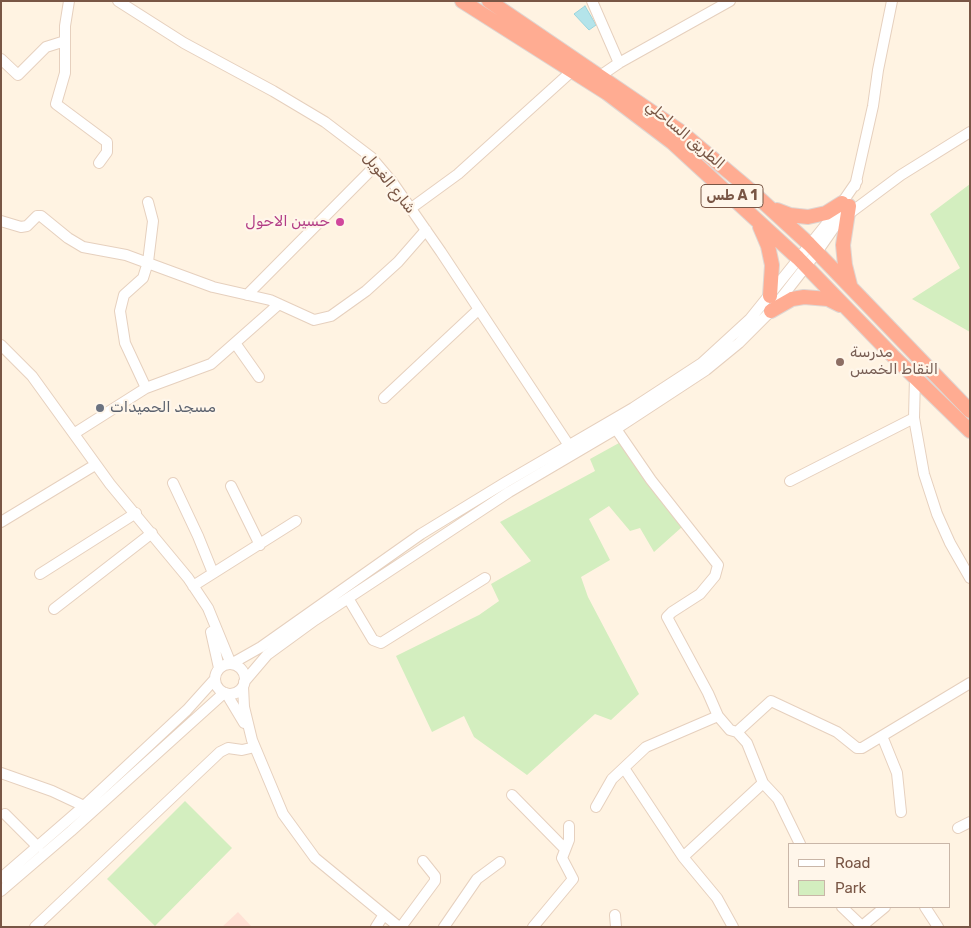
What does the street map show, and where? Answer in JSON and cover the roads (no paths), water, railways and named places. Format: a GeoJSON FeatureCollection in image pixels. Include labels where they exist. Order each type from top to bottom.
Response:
{"type":"FeatureCollection","features":[{"type":"Feature","properties":{"kind":"highway","name":"الطريق الساحلي"},"geometry":{"type":"LineString","coordinates":[[462,1],[606,93],[674,144],[751,214],[970,431]]}},
{"type":"Feature","properties":{"kind":"highway","name":"الطريق الساحلي"},"geometry":{"type":"LineString","coordinates":[[488,1],[680,131],[767,204],[813,248],[881,321],[970,411]]}},
{"type":"Feature","properties":{"kind":"highway"},"geometry":{"type":"LineString","coordinates":[[767,204],[790,215],[808,217],[846,208],[844,255],[852,288]]}},
{"type":"Feature","properties":{"kind":"highway"},"geometry":{"type":"LineString","coordinates":[[751,214],[762,229],[771,255],[770,296]]}},
{"type":"Feature","properties":{"kind":"highway"},"geometry":{"type":"LineString","coordinates":[[770,311],[780,304],[804,297],[828,299],[849,311]]}},
{"type":"Feature","properties":{"kind":"street"},"geometry":{"type":"LineString","coordinates":[[69,1],[64,26],[65,73],[56,104],[107,142],[107,152],[99,163]]}},
{"type":"Feature","properties":{"kind":"street","name":"شارع الغويل"},"geometry":{"type":"LineString","coordinates":[[118,1],[184,43],[273,90],[325,122],[357,145],[377,164],[426,230],[572,449]]}},
{"type":"Feature","properties":{"kind":"street"},"geometry":{"type":"LineString","coordinates":[[592,1],[619,63]]}},
{"type":"Feature","properties":{"kind":"street"},"geometry":{"type":"LineString","coordinates":[[600,76],[619,63],[730,1]]}},
{"type":"Feature","properties":{"kind":"street"},"geometry":{"type":"LineString","coordinates":[[1,891],[65,837],[176,735],[225,693],[234,693],[244,684],[254,668],[267,655],[314,620],[572,449],[582,438],[702,363],[735,334],[801,263],[846,208],[857,181],[892,1]]}},
{"type":"Feature","properties":{"kind":"street"},"geometry":{"type":"LineString","coordinates":[[1,59],[18,75],[46,47],[65,41]]}},
{"type":"Feature","properties":{"kind":"street"},"geometry":{"type":"LineString","coordinates":[[410,208],[458,174],[572,71]]}},
{"type":"Feature","properties":{"kind":"street"},"geometry":{"type":"LineString","coordinates":[[846,208],[970,132]]}},
{"type":"Feature","properties":{"kind":"street"},"geometry":{"type":"LineString","coordinates":[[247,295],[377,164]]}},
{"type":"Feature","properties":{"kind":"street"},"geometry":{"type":"LineString","coordinates":[[146,388],[125,343],[120,311],[124,295],[143,278],[148,262],[153,221],[148,202]]}},
{"type":"Feature","properties":{"kind":"street"},"geometry":{"type":"LineString","coordinates":[[1,221],[22,228],[39,216],[83,246],[126,255],[148,262],[212,287],[279,304],[314,320],[331,316],[366,292],[398,262],[426,230]]}},
{"type":"Feature","properties":{"kind":"street"},"geometry":{"type":"LineString","coordinates":[[1,878],[84,806],[186,710],[214,680],[219,668],[229,659],[247,655],[422,534],[549,457],[616,429],[706,370],[739,343],[770,311],[801,263]]}},
{"type":"Feature","properties":{"kind":"street"},"geometry":{"type":"LineString","coordinates":[[74,433],[146,388],[211,364],[279,304]]}},
{"type":"Feature","properties":{"kind":"street"},"geometry":{"type":"LineString","coordinates":[[384,398],[478,310]]}},
{"type":"Feature","properties":{"kind":"street"},"geometry":{"type":"LineString","coordinates":[[235,343],[259,377]]}},
{"type":"Feature","properties":{"kind":"street"},"geometry":{"type":"LineString","coordinates":[[1,345],[32,376],[95,464],[152,533],[208,608],[229,659],[242,670],[244,684],[240,708]]}},
{"type":"Feature","properties":{"kind":"street"},"geometry":{"type":"LineString","coordinates":[[915,377],[914,418],[924,474],[950,542],[970,578]]}},
{"type":"Feature","properties":{"kind":"street"},"geometry":{"type":"LineString","coordinates":[[790,481],[914,418]]}},
{"type":"Feature","properties":{"kind":"street"},"geometry":{"type":"LineString","coordinates":[[549,457],[557,441],[558,429],[570,436],[582,438]]}},
{"type":"Feature","properties":{"kind":"street"},"geometry":{"type":"LineString","coordinates":[[616,429],[651,480],[718,565],[715,576],[700,594],[672,612],[668,617],[718,716],[730,730],[738,732],[751,749],[763,782],[778,799],[800,843]]}},
{"type":"Feature","properties":{"kind":"street"},"geometry":{"type":"LineString","coordinates":[[1,522],[95,464]]}},
{"type":"Feature","properties":{"kind":"street"},"geometry":{"type":"LineString","coordinates":[[173,483],[213,573]]}},
{"type":"Feature","properties":{"kind":"street"},"geometry":{"type":"LineString","coordinates":[[231,486],[260,545]]}},
{"type":"Feature","properties":{"kind":"street"},"geometry":{"type":"LineString","coordinates":[[40,574],[136,514]]}},
{"type":"Feature","properties":{"kind":"street"},"geometry":{"type":"LineString","coordinates":[[193,586],[296,521]]}},
{"type":"Feature","properties":{"kind":"street"},"geometry":{"type":"LineString","coordinates":[[54,609],[152,533]]}},
{"type":"Feature","properties":{"kind":"street"},"geometry":{"type":"LineString","coordinates":[[348,598],[373,640],[380,643],[485,578]]}},
{"type":"Feature","properties":{"kind":"street"},"geometry":{"type":"LineString","coordinates":[[202,600],[219,668]]}},
{"type":"Feature","properties":{"kind":"street"},"geometry":{"type":"LineString","coordinates":[[240,708],[254,668]]}},
{"type":"Feature","properties":{"kind":"street"},"geometry":{"type":"LineString","coordinates":[[214,680],[218,688],[240,708],[283,814],[305,847],[326,868],[383,916],[400,927],[435,881],[434,876],[423,861]]}},
{"type":"Feature","properties":{"kind":"street"},"geometry":{"type":"LineString","coordinates":[[738,732],[771,701],[837,732],[857,748],[865,747],[969,686]]}},
{"type":"Feature","properties":{"kind":"street"},"geometry":{"type":"LineString","coordinates":[[211,705],[224,704],[240,708]]}},
{"type":"Feature","properties":{"kind":"street"},"geometry":{"type":"LineString","coordinates":[[596,807],[609,784],[651,743],[679,734],[718,716]]}},
{"type":"Feature","properties":{"kind":"street"},"geometry":{"type":"LineString","coordinates":[[882,736],[897,773],[901,812]]}},
{"type":"Feature","properties":{"kind":"street"},"geometry":{"type":"LineString","coordinates":[[35,927],[220,752],[228,748],[242,750],[254,743]]}},
{"type":"Feature","properties":{"kind":"street"},"geometry":{"type":"LineString","coordinates":[[624,768],[684,857],[717,898],[733,927]]}},
{"type":"Feature","properties":{"kind":"street"},"geometry":{"type":"LineString","coordinates":[[1,773],[52,791],[84,806]]}},
{"type":"Feature","properties":{"kind":"street"},"geometry":{"type":"LineString","coordinates":[[684,857],[763,782]]}},
{"type":"Feature","properties":{"kind":"street"},"geometry":{"type":"LineString","coordinates":[[512,795],[565,849]]}},
{"type":"Feature","properties":{"kind":"street"},"geometry":{"type":"LineString","coordinates":[[5,814],[38,847]]}},
{"type":"Feature","properties":{"kind":"street"},"geometry":{"type":"LineString","coordinates":[[958,828],[970,822]]}},
{"type":"Feature","properties":{"kind":"street"},"geometry":{"type":"LineString","coordinates":[[533,927],[573,879],[563,860],[569,826]]}},
{"type":"Feature","properties":{"kind":"street"},"geometry":{"type":"LineString","coordinates":[[444,927],[477,879],[500,862]]}},
{"type":"Feature","properties":{"kind":"street"},"geometry":{"type":"LineString","coordinates":[[843,908],[863,926],[884,908]]}},
{"type":"Feature","properties":{"kind":"street"},"geometry":{"type":"LineString","coordinates":[[926,908],[938,927]]}},
{"type":"Feature","properties":{"kind":"street"},"geometry":{"type":"LineString","coordinates":[[615,915],[616,927]]}},
{"type":"Feature","properties":{"kind":"street"},"geometry":{"type":"LineString","coordinates":[[376,927],[383,916]]}},
{"type":"Feature","properties":{"kind":"water"},"geometry":{"type":"Polygon","coordinates":[[[585,6],[596,25],[589,30],[574,14],[585,6]]]}},
{"type":"Feature","properties":{"kind":"place","name":"حسين الاحول"},"geometry":{"type":"Point","coordinates":[340,222]}},
{"type":"Feature","properties":{"kind":"place","name":"مدرسة النقاط الخمس"},"geometry":{"type":"Point","coordinates":[840,362]}},
{"type":"Feature","properties":{"kind":"place","name":"مسجد الحميدات"},"geometry":{"type":"Point","coordinates":[100,408]}}]}
